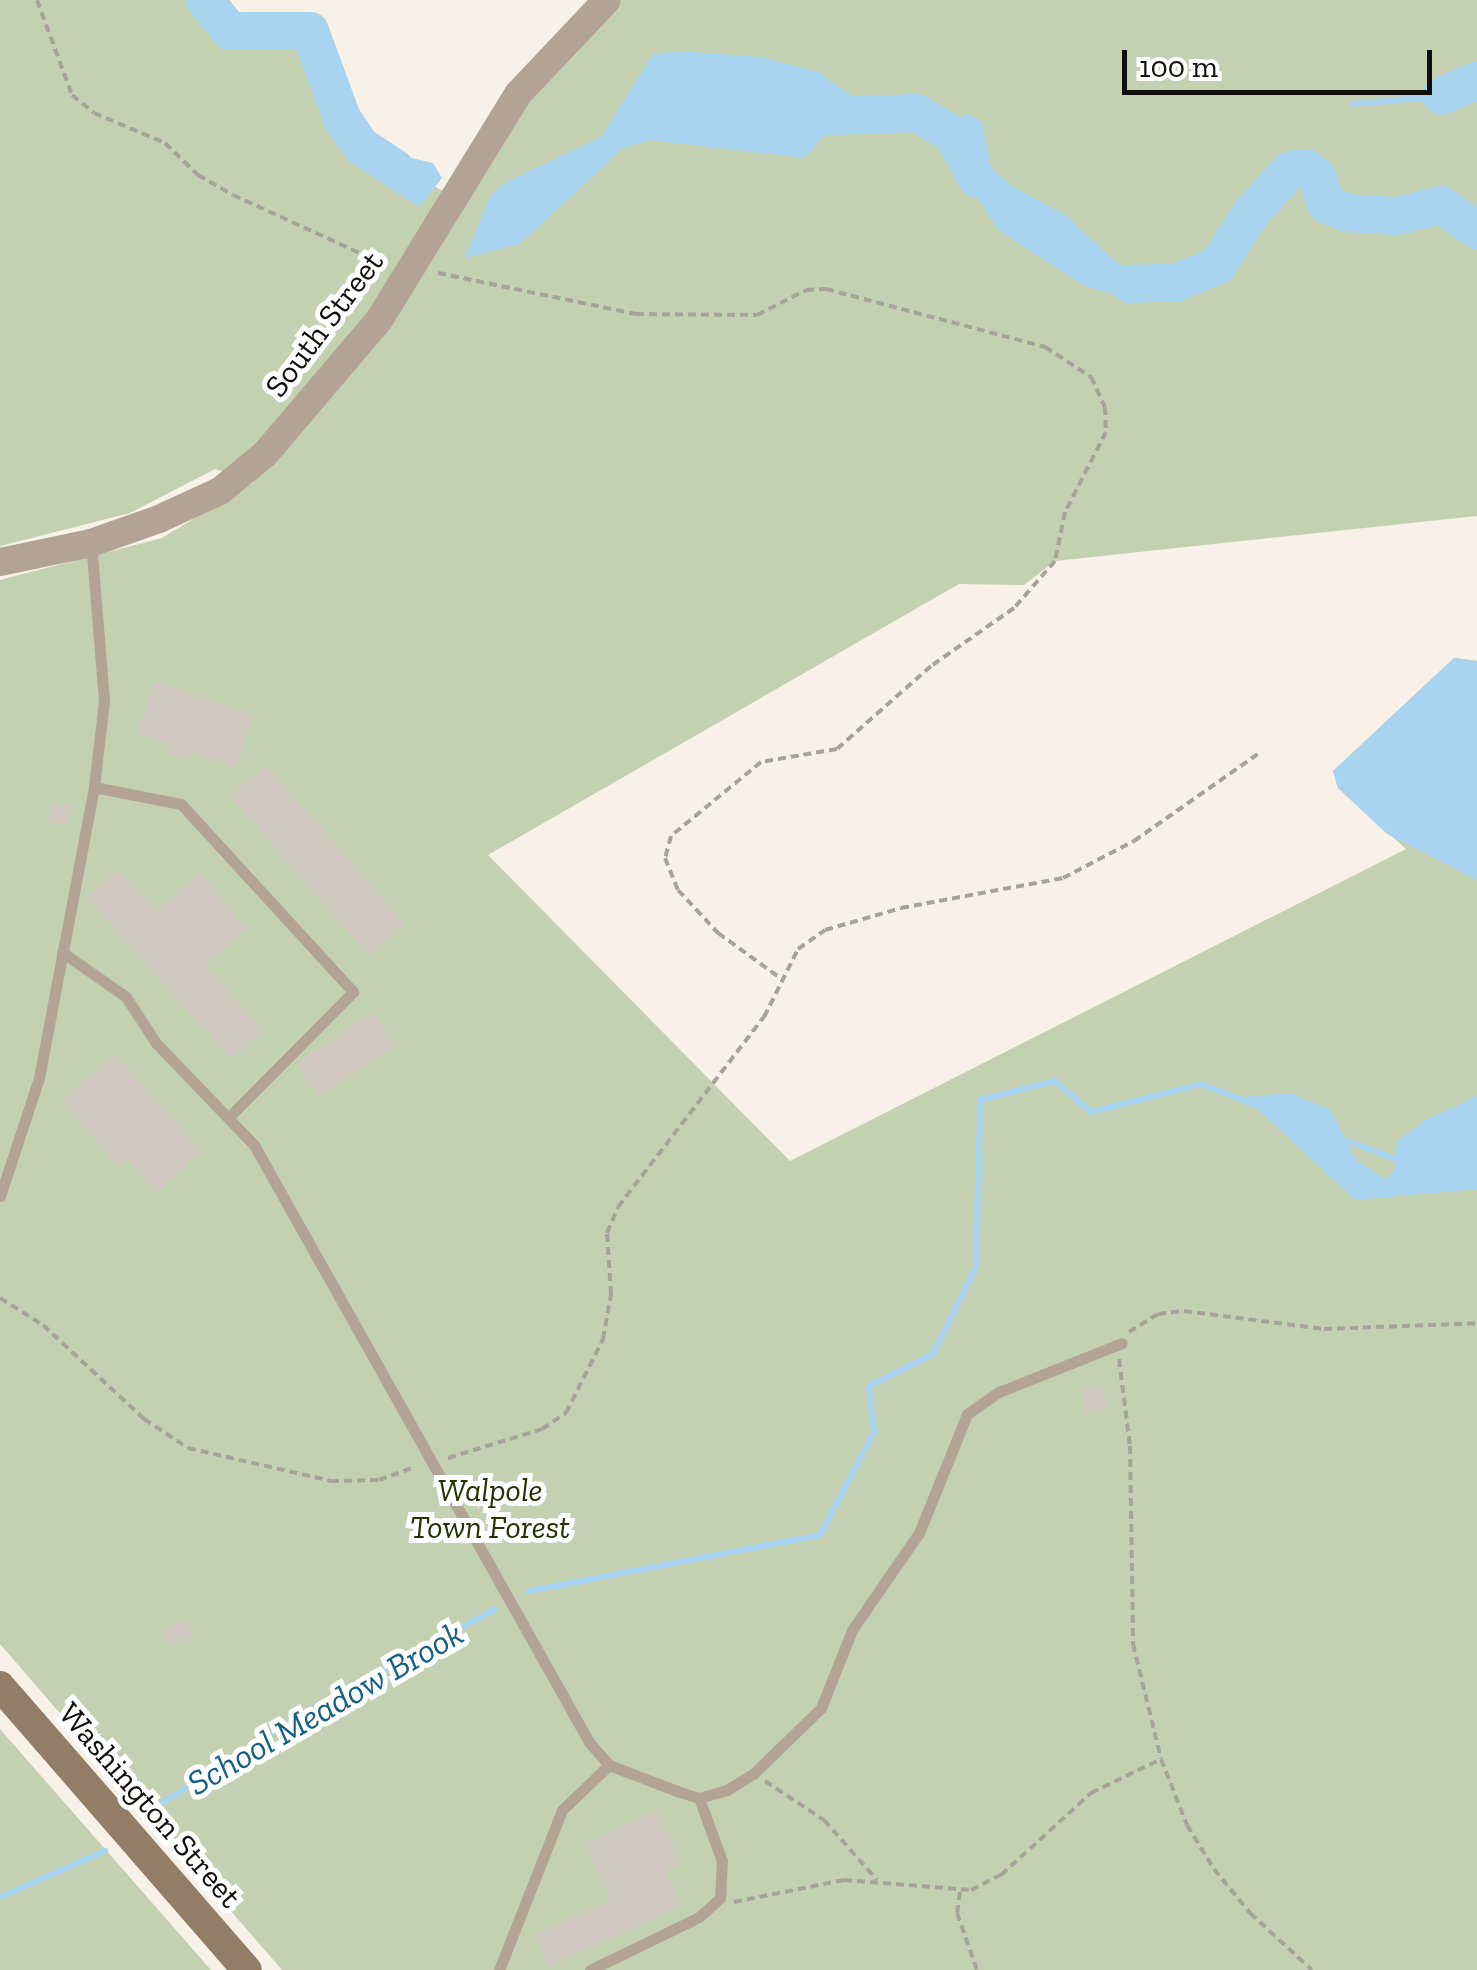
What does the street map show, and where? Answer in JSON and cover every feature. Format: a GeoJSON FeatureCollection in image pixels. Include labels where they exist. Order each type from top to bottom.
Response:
{"type":"FeatureCollection","features":[{"type":"Feature","properties":{"kind":"main road","name":"Washington Street"},"geometry":{"type":"LineString","coordinates":[[0,1686],[247,1970]]}},
{"type":"Feature","properties":{"kind":"street","name":"South Street"},"geometry":{"type":"LineString","coordinates":[[0,562],[92,543],[174,512],[236,478],[312,402],[404,278],[518,94],[607,0]]}},
{"type":"Feature","properties":{"kind":"lane"},"geometry":{"type":"LineString","coordinates":[[0,1196],[38,1078],[94,787],[104,700],[92,543]]}},
{"type":"Feature","properties":{"kind":"lane"},"geometry":{"type":"LineString","coordinates":[[94,787],[181,804],[353,992],[228,1118]]}},
{"type":"Feature","properties":{"kind":"lane"},"geometry":{"type":"LineString","coordinates":[[62,952],[106,977],[254,1145],[433,1460],[570,1713],[610,1765],[699,1798],[753,1774],[827,1700],[852,1630],[919,1533],[967,1414],[1000,1392],[1122,1343]]}},
{"type":"Feature","properties":{"kind":"lane"},"geometry":{"type":"LineString","coordinates":[[500,1970],[562,1810],[610,1765]]}},
{"type":"Feature","properties":{"kind":"lane"},"geometry":{"type":"LineString","coordinates":[[590,1970],[714,1906],[724,1874],[699,1798]]}},
{"type":"Feature","properties":{"kind":"path"},"geometry":{"type":"LineString","coordinates":[[36,0],[72,95],[94,113],[166,144],[198,175],[232,196],[345,242],[404,278],[444,272],[636,314],[758,315],[806,290],[826,289],[1045,347],[1091,377],[1105,407],[1106,432],[1065,512],[1054,561],[1014,608],[931,666],[838,749],[761,762],[671,836],[665,858],[678,890],[718,933],[783,980]]}},
{"type":"Feature","properties":{"kind":"path"},"geometry":{"type":"LineString","coordinates":[[0,1298],[43,1326],[144,1420],[188,1448],[331,1481],[379,1480],[542,1429],[566,1413],[603,1339],[611,1294],[606,1233],[618,1206],[764,1017],[798,949],[826,930],[901,908],[1063,878],[1134,840],[1258,754]]}},
{"type":"Feature","properties":{"kind":"path"},"geometry":{"type":"LineString","coordinates":[[1312,1970],[1250,1913],[1214,1868],[1187,1826],[1162,1759],[1130,1615],[1122,1343],[1148,1318],[1184,1311],[1324,1329],[1477,1323]]}},
{"type":"Feature","properties":{"kind":"path"},"geometry":{"type":"LineString","coordinates":[[714,1906],[876,1880],[960,1892],[1001,1874],[1091,1793],[1162,1759]]}},
{"type":"Feature","properties":{"kind":"path"},"geometry":{"type":"LineString","coordinates":[[753,1774],[824,1820],[876,1880]]}},
{"type":"Feature","properties":{"kind":"path"},"geometry":{"type":"LineString","coordinates":[[960,1892],[958,1913],[978,1970]]}},
{"type":"Feature","properties":{"kind":"green space","name":"Walpole Town Forest"},"geometry":{"type":"Polygon","coordinates":[[[0,0],[205,0],[230,31],[310,31],[320,45],[330,99],[360,145],[452,196],[607,0],[1477,0],[1477,516],[1055,561],[1024,585],[959,584],[488,855],[790,1161],[1406,849],[1338,788],[1333,771],[1454,658],[1477,661],[1477,1970],[282,1970],[0,1644],[0,580],[162,538],[254,482],[215,469],[130,513],[0,546],[0,0]]]}},
{"type":"Feature","properties":{"kind":"green space"},"geometry":{"type":"Polygon","coordinates":[[[0,1729],[211,1970],[0,1970],[0,1729]]]}},
{"type":"Feature","properties":{"kind":"water"},"geometry":{"type":"Polygon","coordinates":[[[680,51],[761,57],[818,72],[852,96],[850,123],[829,130],[805,158],[651,140],[623,148],[520,244],[465,258],[489,198],[504,183],[601,137],[653,54],[680,51]]]}},
{"type":"Feature","properties":{"kind":"water"},"geometry":{"type":"Polygon","coordinates":[[[969,114],[982,122],[991,168],[1010,185],[1064,214],[1117,263],[1178,282],[1145,302],[1086,287],[998,230],[961,171],[953,135],[958,119],[969,114]]]}},
{"type":"Feature","properties":{"kind":"water"},"geometry":{"type":"Polygon","coordinates":[[[362,130],[395,154],[433,163],[442,178],[419,207],[350,162],[349,146],[362,130]]]}},
{"type":"Feature","properties":{"kind":"water"},"geometry":{"type":"Polygon","coordinates":[[[1454,658],[1477,661],[1477,880],[1387,834],[1338,788],[1333,771],[1454,658]]]}},
{"type":"Feature","properties":{"kind":"water"},"geometry":{"type":"Polygon","coordinates":[[[1290,1093],[1331,1110],[1355,1159],[1386,1180],[1394,1170],[1397,1141],[1425,1120],[1477,1096],[1477,1189],[1355,1200],[1245,1097],[1290,1093]]]}},
{"type":"Feature","properties":{"kind":"building"},"geometry":{"type":"Polygon","coordinates":[[[155,681],[254,715],[236,767],[193,752],[190,761],[167,753],[170,744],[137,732],[155,681]]]}},
{"type":"Feature","properties":{"kind":"building"},"geometry":{"type":"Polygon","coordinates":[[[266,764],[404,923],[368,955],[230,795],[266,764]]]}},
{"type":"Feature","properties":{"kind":"building"},"geometry":{"type":"Polygon","coordinates":[[[53,802],[72,807],[67,826],[48,821],[53,802]]]}},
{"type":"Feature","properties":{"kind":"building"},"geometry":{"type":"Polygon","coordinates":[[[119,869],[157,911],[200,873],[248,928],[205,965],[263,1031],[231,1059],[87,897],[119,869]]]}},
{"type":"Feature","properties":{"kind":"building"},"geometry":{"type":"Polygon","coordinates":[[[373,1012],[395,1045],[319,1097],[297,1063],[373,1012]]]}},
{"type":"Feature","properties":{"kind":"building"},"geometry":{"type":"Polygon","coordinates":[[[115,1054],[202,1152],[156,1193],[128,1160],[120,1167],[62,1101],[115,1054]]]}},
{"type":"Feature","properties":{"kind":"building"},"geometry":{"type":"Polygon","coordinates":[[[1102,1386],[1106,1410],[1086,1413],[1082,1389],[1102,1386]]]}},
{"type":"Feature","properties":{"kind":"building"},"geometry":{"type":"Polygon","coordinates":[[[186,1619],[193,1636],[170,1645],[163,1628],[186,1619]]]}},
{"type":"Feature","properties":{"kind":"building"},"geometry":{"type":"Polygon","coordinates":[[[657,1810],[682,1863],[666,1871],[682,1905],[549,1967],[534,1935],[610,1900],[584,1845],[657,1810]]]}},
{"type":"Feature","properties":{"kind":"waterway"},"geometry":{"type":"LineString","coordinates":[[205,0],[230,31],[310,31],[342,118],[360,145],[396,169]]}},
{"type":"Feature","properties":{"kind":"waterway"},"geometry":{"type":"LineString","coordinates":[[1441,96],[1477,81]]}},
{"type":"Feature","properties":{"kind":"waterway"},"geometry":{"type":"LineString","coordinates":[[1353,104],[1441,96]]}},
{"type":"Feature","properties":{"kind":"waterway"},"geometry":{"type":"LineString","coordinates":[[805,117],[917,113],[953,135],[977,179]]}},
{"type":"Feature","properties":{"kind":"waterway"},"geometry":{"type":"LineString","coordinates":[[1129,284],[1178,282],[1218,265],[1251,213],[1290,170],[1305,168],[1317,177],[1326,204],[1347,213],[1396,216],[1441,205],[1477,230]]}},
{"type":"Feature","properties":{"kind":"waterway","name":"School Meadow Brook"},"geometry":{"type":"LineString","coordinates":[[529,1591],[820,1535],[874,1432],[869,1386],[933,1354],[976,1267],[980,1100],[1055,1081],[1091,1112],[1201,1084],[1258,1106]]}},
{"type":"Feature","properties":{"kind":"waterway","name":"School Meadow Brook"},"geometry":{"type":"LineString","coordinates":[[1345,1140],[1398,1160]]}},
{"type":"Feature","properties":{"kind":"waterway","name":"School Meadow Brook"},"geometry":{"type":"LineString","coordinates":[[156,1807],[299,1716],[495,1609]]}},
{"type":"Feature","properties":{"kind":"waterway","name":"School Meadow Brook"},"geometry":{"type":"LineString","coordinates":[[0,1897],[105,1851]]}}]}
